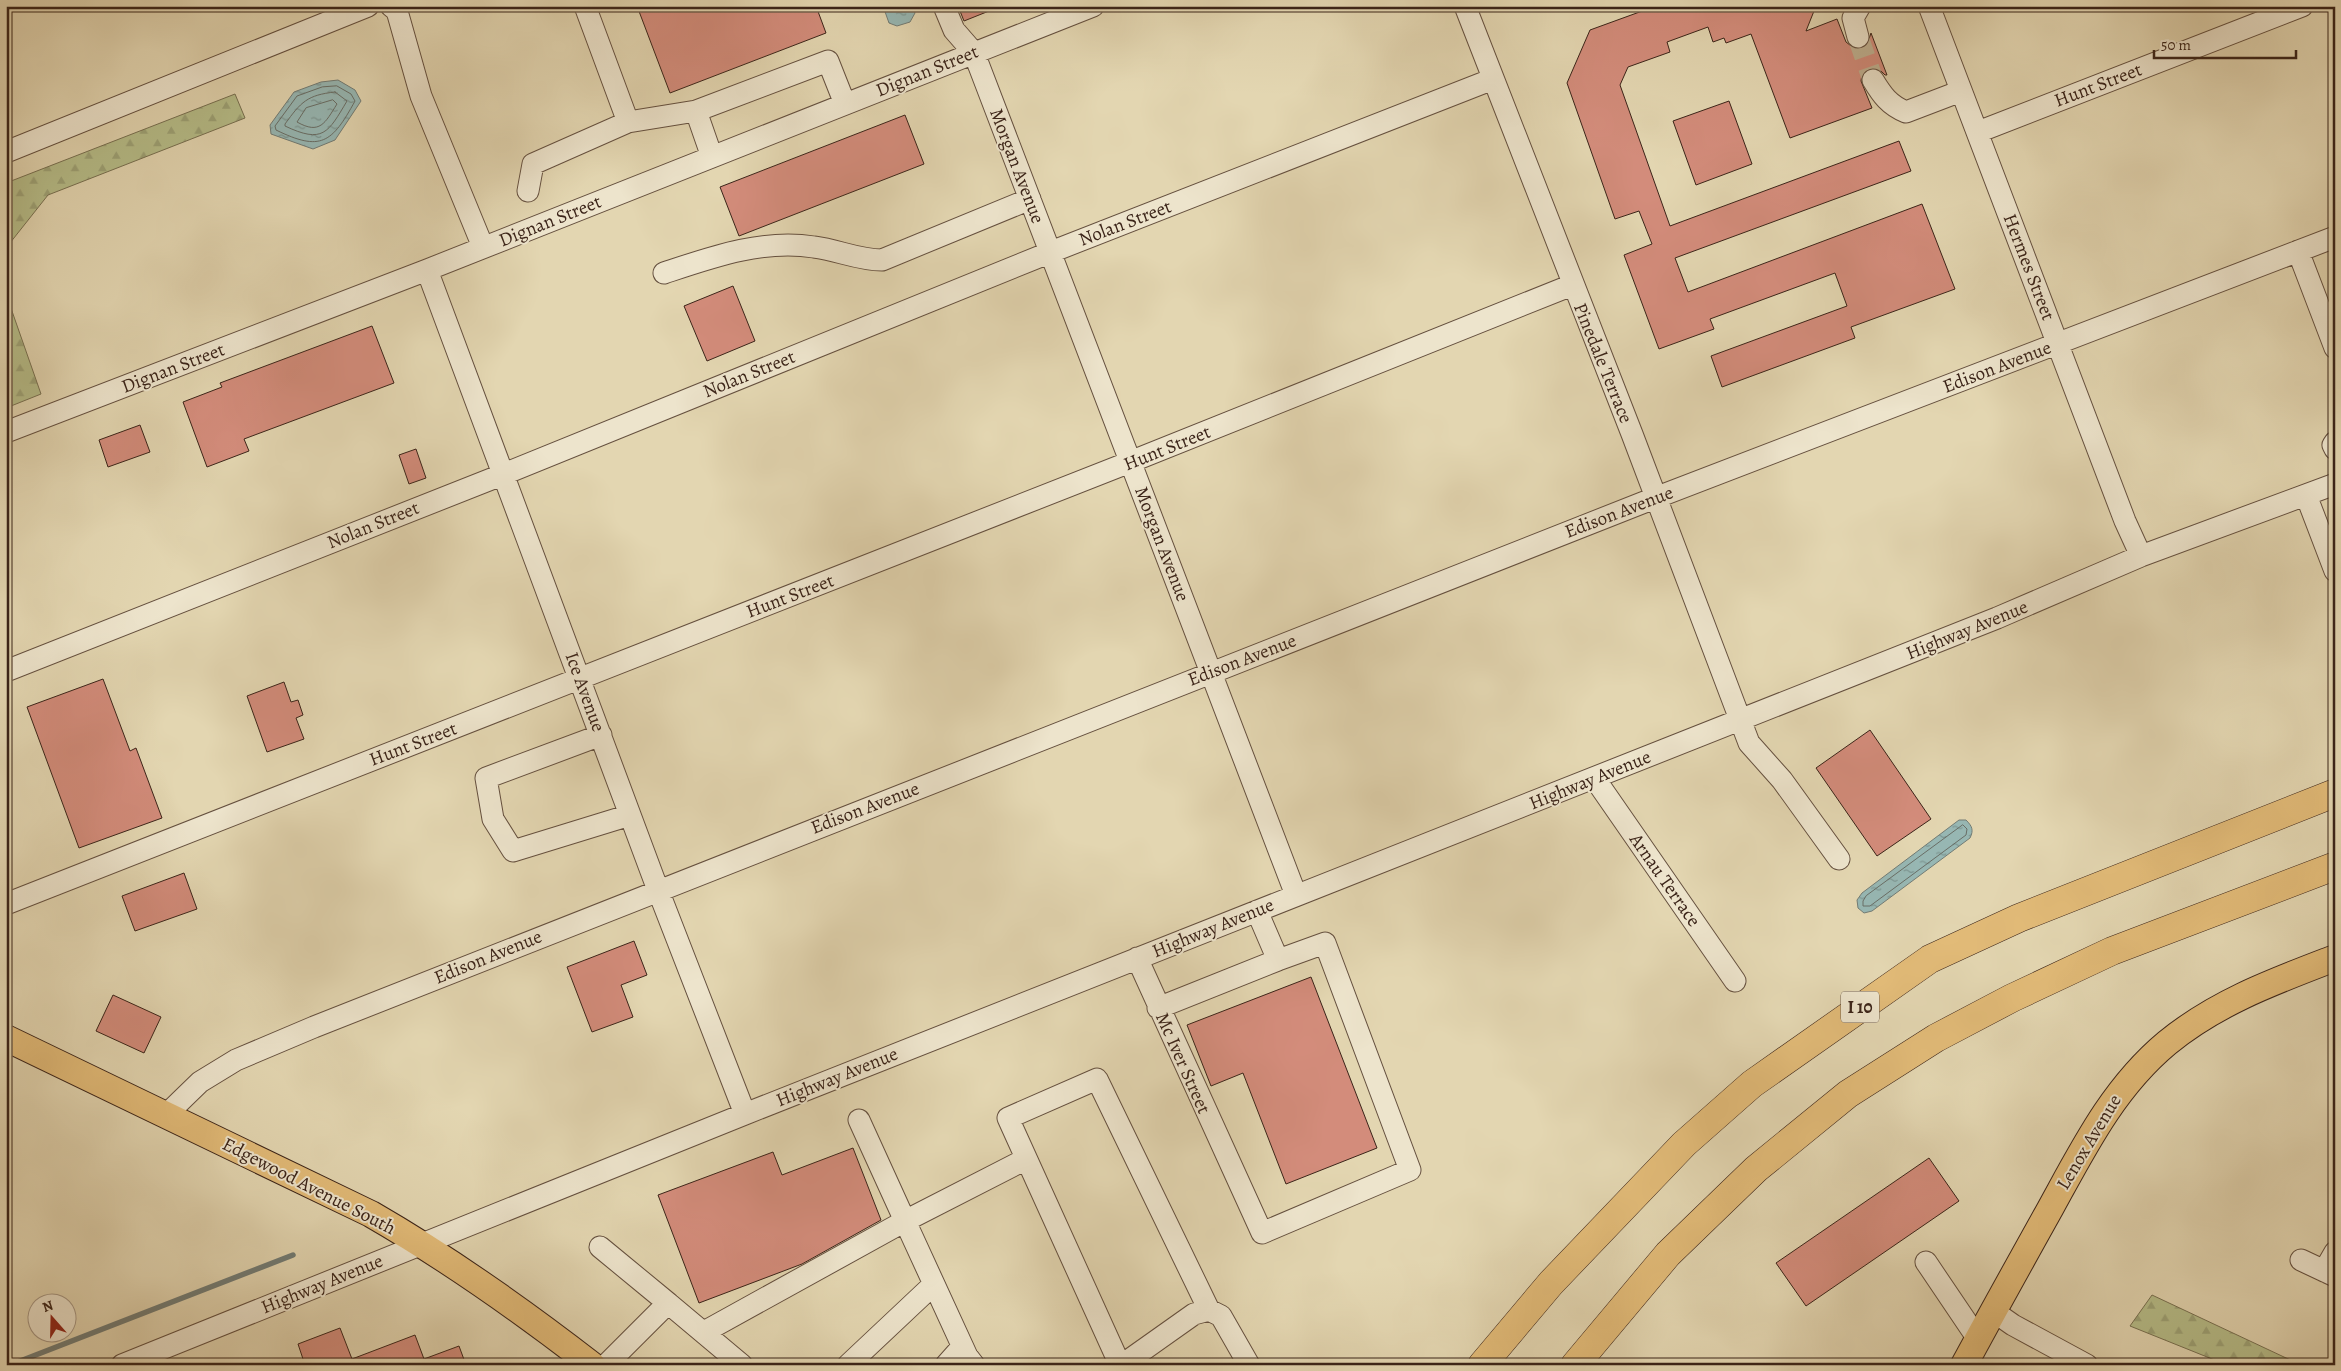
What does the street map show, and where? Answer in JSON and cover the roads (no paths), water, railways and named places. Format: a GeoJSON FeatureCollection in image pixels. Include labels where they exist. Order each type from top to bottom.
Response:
{"type":"FeatureCollection","features":[{"type":"Feature","properties":{"kind":"highway","name":"I 10"},"geometry":{"type":"LineString","coordinates":[[1482,1365],[1551,1283],[1684,1144],[1752,1084],[1930,959],[2019,918],[2335,793]]}},
{"type":"Feature","properties":{"kind":"highway"},"geometry":{"type":"LineString","coordinates":[[1575,1365],[1668,1254],[1756,1168],[1848,1094],[1936,1038],[2112,950],[2335,866]]}},
{"type":"Feature","properties":{"kind":"main road","name":"Lenox Avenue"},"geometry":{"type":"LineString","coordinates":[[1964,1365],[2095,1128],[2120,1091],[2140,1069],[2166,1044],[2194,1023],[2229,1002],[2259,987],[2335,958]]}},
{"type":"Feature","properties":{"kind":"main road","name":"Edgewood Avenue South"},"geometry":{"type":"LineString","coordinates":[[6,1038],[371,1214],[422,1244],[522,1310],[592,1365]]}},
{"type":"Feature","properties":{"kind":"street"},"geometry":{"type":"LineString","coordinates":[[6,152],[368,6]]}},
{"type":"Feature","properties":{"kind":"street"},"geometry":{"type":"LineString","coordinates":[[391,6],[397,10],[421,96],[483,248]]}},
{"type":"Feature","properties":{"kind":"street"},"geometry":{"type":"LineString","coordinates":[[585,6],[628,122]]}},
{"type":"Feature","properties":{"kind":"street"},"geometry":{"type":"LineString","coordinates":[[944,6],[954,30],[974,53]]}},
{"type":"Feature","properties":{"kind":"street","name":"Dignan Street"},"geometry":{"type":"LineString","coordinates":[[6,432],[427,270],[1094,6]]}},
{"type":"Feature","properties":{"kind":"street","name":"Pinedale Terrace"},"geometry":{"type":"LineString","coordinates":[[1465,6],[1572,285],[1632,434],[1749,743],[1782,780],[1839,859]]}},
{"type":"Feature","properties":{"kind":"street"},"geometry":{"type":"LineString","coordinates":[[1858,38],[1853,18],[1860,6]]}},
{"type":"Feature","properties":{"kind":"street","name":"Hermes Street"},"geometry":{"type":"LineString","coordinates":[[1929,6],[2140,556]]}},
{"type":"Feature","properties":{"kind":"street","name":"Hunt Street"},"geometry":{"type":"LineString","coordinates":[[1978,132],[2302,6]]}},
{"type":"Feature","properties":{"kind":"street","name":"Morgan Avenue"},"geometry":{"type":"LineString","coordinates":[[974,53],[1296,895]]}},
{"type":"Feature","properties":{"kind":"street"},"geometry":{"type":"LineString","coordinates":[[528,192],[533,164],[628,122],[696,111],[828,61],[844,104]]}},
{"type":"Feature","properties":{"kind":"street","name":"Nolan Street"},"geometry":{"type":"LineString","coordinates":[[6,671],[504,474],[1051,252],[1492,79]]}},
{"type":"Feature","properties":{"kind":"street"},"geometry":{"type":"LineString","coordinates":[[1873,80],[1884,98],[1906,112],[1961,91]]}},
{"type":"Feature","properties":{"kind":"street"},"geometry":{"type":"LineString","coordinates":[[696,111],[712,157]]}},
{"type":"Feature","properties":{"kind":"street"},"geometry":{"type":"LineString","coordinates":[[664,273],[721,254],[783,245],[814,247],[863,260],[882,260],[1030,199]]}},
{"type":"Feature","properties":{"kind":"street","name":"Edison Avenue"},"geometry":{"type":"LineString","coordinates":[[166,1115],[200,1082],[236,1060],[658,890],[1211,672],[1655,498],[2335,237]]}},
{"type":"Feature","properties":{"kind":"street"},"geometry":{"type":"LineString","coordinates":[[2298,251],[2335,348]]}},
{"type":"Feature","properties":{"kind":"street","name":"Ice Avenue"},"geometry":{"type":"LineString","coordinates":[[427,270],[658,890],[745,1114]]}},
{"type":"Feature","properties":{"kind":"street","name":"Hunt Street"},"geometry":{"type":"LineString","coordinates":[[6,904],[1130,462],[1572,285]]}},
{"type":"Feature","properties":{"kind":"street"},"geometry":{"type":"LineString","coordinates":[[2335,442],[2333,444],[2335,449]]}},
{"type":"Feature","properties":{"kind":"street"},"geometry":{"type":"LineString","coordinates":[[2334,488],[2306,495],[2335,571]]}},
{"type":"Feature","properties":{"kind":"street","name":"Highway Avenue"},"geometry":{"type":"LineString","coordinates":[[132,1363],[745,1114],[1257,910],[1595,779],[1997,618],[2140,556],[2306,495]]}},
{"type":"Feature","properties":{"kind":"street"},"geometry":{"type":"LineString","coordinates":[[601,734],[486,778],[493,819],[512,851],[630,815]]}},
{"type":"Feature","properties":{"kind":"street","name":"Arnau Terrace"},"geometry":{"type":"LineString","coordinates":[[1595,779],[1735,981]]}},
{"type":"Feature","properties":{"kind":"street"},"geometry":{"type":"LineString","coordinates":[[1158,1008],[1278,960],[1257,910]]}},
{"type":"Feature","properties":{"kind":"street","name":"Mc Iver Street"},"geometry":{"type":"LineString","coordinates":[[1137,958],[1230,1167],[1262,1233],[1410,1170],[1325,943],[1278,960]]}},
{"type":"Feature","properties":{"kind":"street"},"geometry":{"type":"LineString","coordinates":[[1209,1310],[1194,1314],[1121,1365],[1008,1118],[1097,1079],[1209,1310],[1221,1316],[1248,1365]]}},
{"type":"Feature","properties":{"kind":"street"},"geometry":{"type":"LineString","coordinates":[[859,1120],[933,1285],[962,1346],[974,1365]]}},
{"type":"Feature","properties":{"kind":"street"},"geometry":{"type":"LineString","coordinates":[[704,1332],[905,1221],[1026,1159]]}},
{"type":"Feature","properties":{"kind":"street"},"geometry":{"type":"LineString","coordinates":[[600,1246],[742,1365]]}},
{"type":"Feature","properties":{"kind":"street"},"geometry":{"type":"LineString","coordinates":[[2301,1260],[2330,1274],[2335,1252]]}},
{"type":"Feature","properties":{"kind":"street"},"geometry":{"type":"LineString","coordinates":[[1926,1262],[1978,1339]]}},
{"type":"Feature","properties":{"kind":"street"},"geometry":{"type":"LineString","coordinates":[[848,1365],[933,1285]]}},
{"type":"Feature","properties":{"kind":"street"},"geometry":{"type":"LineString","coordinates":[[606,1365],[668,1303]]}},
{"type":"Feature","properties":{"kind":"street"},"geometry":{"type":"LineString","coordinates":[[1993,1311],[2013,1325],[2087,1365]]}},
{"type":"Feature","properties":{"kind":"street"},"geometry":{"type":"LineString","coordinates":[[946,1365],[962,1346]]}},
{"type":"Feature","properties":{"kind":"water"},"geometry":{"type":"Polygon","coordinates":[[[883,6],[913,6],[915,13],[910,22],[897,26],[889,23],[883,6]]]}},
{"type":"Feature","properties":{"kind":"water"},"geometry":{"type":"Polygon","coordinates":[[[338,80],[355,90],[361,101],[335,140],[313,149],[271,134],[270,125],[294,92],[321,82],[338,80]]]}},
{"type":"Feature","properties":{"kind":"water"},"geometry":{"type":"Polygon","coordinates":[[[1959,820],[1966,820],[1971,826],[1972,833],[1970,838],[1872,911],[1864,913],[1858,908],[1857,900],[1862,893],[1959,820]]]}},
{"type":"Feature","properties":{"kind":"waterway"},"geometry":{"type":"LineString","coordinates":[[10,1365],[293,1255]]}},
{"type":"Feature","properties":{"kind":"tunnel"},"geometry":{"type":"LineString","coordinates":[[1858,37],[1873,80]]}}]}
